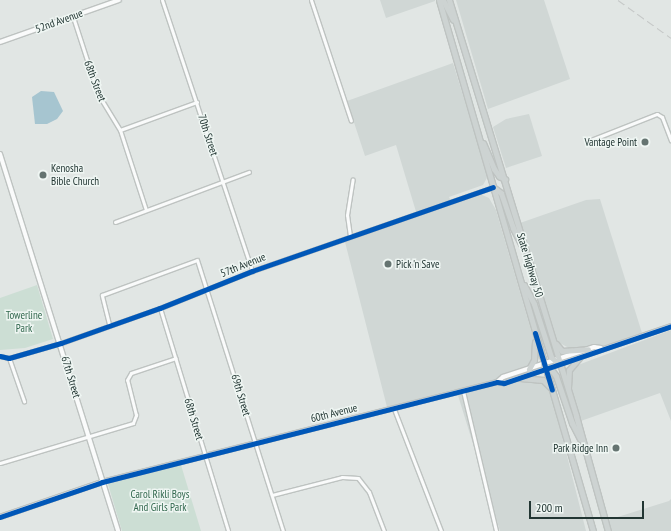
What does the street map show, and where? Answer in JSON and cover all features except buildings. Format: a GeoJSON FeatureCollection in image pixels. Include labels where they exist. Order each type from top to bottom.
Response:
{"type":"FeatureCollection","features":[{"type":"Feature","properties":{"kind":"main road","name":"State Highway 50"},"geometry":{"type":"LineString","coordinates":[[439,0],[543,364]]}},
{"type":"Feature","properties":{"kind":"main road"},"geometry":{"type":"LineString","coordinates":[[443,0],[458,29]]}},
{"type":"Feature","properties":{"kind":"main road","name":"State Highway 50"},"geometry":{"type":"LineString","coordinates":[[449,0],[505,179],[608,531]]}},
{"type":"Feature","properties":{"kind":"main road"},"geometry":{"type":"LineString","coordinates":[[473,118],[494,169],[499,176],[505,179]]}},
{"type":"Feature","properties":{"kind":"main road"},"geometry":{"type":"LineString","coordinates":[[493,187],[501,193],[513,228],[527,255]]}},
{"type":"Feature","properties":{"kind":"main road"},"geometry":{"type":"LineString","coordinates":[[519,278],[534,304],[548,350],[558,362]]}},
{"type":"Feature","properties":{"kind":"main road"},"geometry":{"type":"LineString","coordinates":[[529,369],[535,356],[535,333]]}},
{"type":"Feature","properties":{"kind":"main road"},"geometry":{"type":"LineString","coordinates":[[553,340],[562,351],[588,349]]}},
{"type":"Feature","properties":{"kind":"main road"},"geometry":{"type":"LineString","coordinates":[[567,389],[569,370],[579,358]]}},
{"type":"Feature","properties":{"kind":"main road"},"geometry":{"type":"LineString","coordinates":[[543,364],[562,390],[572,423],[585,449]]}},
{"type":"Feature","properties":{"kind":"main road"},"geometry":{"type":"LineString","coordinates":[[548,369],[552,390],[594,531]]}},
{"type":"Feature","properties":{"kind":"main road"},"geometry":{"type":"LineString","coordinates":[[520,378],[544,380],[552,390]]}},
{"type":"Feature","properties":{"kind":"street","name":"52nd Avenue"},"geometry":{"type":"LineString","coordinates":[[0,42],[118,0]]}},
{"type":"Feature","properties":{"kind":"street","name":"70th Street"},"geometry":{"type":"LineString","coordinates":[[162,0],[224,182],[252,271]]}},
{"type":"Feature","properties":{"kind":"street"},"geometry":{"type":"LineString","coordinates":[[312,0],[351,121]]}},
{"type":"Feature","properties":{"kind":"street","name":"68th Street"},"geometry":{"type":"LineString","coordinates":[[73,17],[98,94],[120,130],[146,210]]}},
{"type":"Feature","properties":{"kind":"street"},"geometry":{"type":"LineString","coordinates":[[120,130],[197,102]]}},
{"type":"Feature","properties":{"kind":"street"},"geometry":{"type":"LineString","coordinates":[[591,140],[657,114],[662,117],[671,140]]}},
{"type":"Feature","properties":{"kind":"street","name":"67th Street"},"geometry":{"type":"LineString","coordinates":[[0,154],[118,531]]}},
{"type":"Feature","properties":{"kind":"street"},"geometry":{"type":"LineString","coordinates":[[0,174],[6,172]]}},
{"type":"Feature","properties":{"kind":"street"},"geometry":{"type":"LineString","coordinates":[[115,222],[249,172]]}},
{"type":"Feature","properties":{"kind":"street"},"geometry":{"type":"LineString","coordinates":[[350,236],[347,215],[353,179]]}},
{"type":"Feature","properties":{"kind":"street","name":"57th Avenue"},"geometry":{"type":"LineString","coordinates":[[0,356],[9,358],[60,343],[109,324],[160,308],[252,271],[493,187]]}},
{"type":"Feature","properties":{"kind":"street","name":"69th Street"},"geometry":{"type":"LineString","coordinates":[[109,324],[102,295],[197,260],[208,289],[283,531]]}},
{"type":"Feature","properties":{"kind":"street","name":"68th Street"},"geometry":{"type":"LineString","coordinates":[[160,308],[228,531]]}},
{"type":"Feature","properties":{"kind":"street","name":"60th Avenue"},"geometry":{"type":"LineString","coordinates":[[497,382],[503,377],[543,364],[579,358],[601,348],[671,326]]}},
{"type":"Feature","properties":{"kind":"street","name":"60th Avenue"},"geometry":{"type":"LineString","coordinates":[[0,517],[102,482],[206,457],[255,443],[497,382],[504,383],[548,369],[558,362],[588,349],[601,348]]}},
{"type":"Feature","properties":{"kind":"street"},"geometry":{"type":"LineString","coordinates":[[9,358],[24,401]]}},
{"type":"Feature","properties":{"kind":"street"},"geometry":{"type":"LineString","coordinates":[[0,463],[133,423],[136,415],[127,380],[131,373],[176,358]]}},
{"type":"Feature","properties":{"kind":"street"},"geometry":{"type":"LineString","coordinates":[[463,391],[496,531]]}},
{"type":"Feature","properties":{"kind":"street"},"geometry":{"type":"LineString","coordinates":[[394,409],[441,531]]}},
{"type":"Feature","properties":{"kind":"street"},"geometry":{"type":"LineString","coordinates":[[272,495],[342,477],[358,478],[369,492],[384,531]]}},
{"type":"Feature","properties":{"kind":"shaded area"},"geometry":{"type":"Polygon","coordinates":[[[380,0],[435,0],[435,1],[386,18],[380,0]]]}},
{"type":"Feature","properties":{"kind":"shaded area"},"geometry":{"type":"Polygon","coordinates":[[[456,0],[544,0],[570,79],[488,109],[456,0]]]}},
{"type":"Feature","properties":{"kind":"shaded area"},"geometry":{"type":"Polygon","coordinates":[[[453,63],[488,176],[483,185],[449,197],[452,203],[480,194],[489,198],[496,210],[539,357],[536,368],[505,377],[506,383],[525,378],[541,378],[548,381],[586,531],[500,531],[456,389],[387,407],[345,242],[417,215],[396,145],[365,156],[347,101],[453,63]]]}},
{"type":"Feature","properties":{"kind":"shaded area"},"geometry":{"type":"Polygon","coordinates":[[[529,114],[542,156],[506,168],[493,127],[506,119],[529,114]]]}},
{"type":"Feature","properties":{"kind":"shaded area"},"geometry":{"type":"Polygon","coordinates":[[[600,199],[642,333],[580,354],[556,341],[520,223],[586,200],[600,199]]]}},
{"type":"Feature","properties":{"kind":"shaded area"},"geometry":{"type":"Polygon","coordinates":[[[671,330],[671,421],[660,393],[578,422],[569,390],[570,368],[671,330]]]}},
{"type":"Feature","properties":{"kind":"shaded area"},"geometry":{"type":"Polygon","coordinates":[[[671,499],[671,531],[611,531],[608,520],[669,501],[671,499]]]}},
{"type":"Feature","properties":{"kind":"green space","name":"Towerline Park"},"geometry":{"type":"Polygon","coordinates":[[[37,285],[53,339],[25,348],[0,350],[0,298],[37,285]]]}},
{"type":"Feature","properties":{"kind":"green space","name":"Carol Rikli Boys And Girls Park"},"geometry":{"type":"Polygon","coordinates":[[[181,465],[201,531],[122,531],[108,484],[181,465]]]}},
{"type":"Feature","properties":{"kind":"water"},"geometry":{"type":"Polygon","coordinates":[[[41,91],[54,92],[63,111],[57,119],[47,124],[35,124],[32,97],[41,91]]]}},
{"type":"Feature","properties":{"kind":"railway"},"geometry":{"type":"LineString","coordinates":[[618,0],[671,38]]}},
{"type":"Feature","properties":{"kind":"cycle path"},"geometry":{"type":"LineString","coordinates":[[0,356],[9,358],[61,343],[160,308],[252,271],[493,187]]}},
{"type":"Feature","properties":{"kind":"cycle path"},"geometry":{"type":"LineString","coordinates":[[0,517],[102,482],[497,382],[504,383],[671,326]]}},
{"type":"Feature","properties":{"kind":"cycle path"},"geometry":{"type":"LineString","coordinates":[[535,333],[552,390]]}},
{"type":"Feature","properties":{"kind":"place","name":"Vantage Point"},"geometry":{"type":"Point","coordinates":[645,142]}},
{"type":"Feature","properties":{"kind":"place","name":"Kenosha Bible Church"},"geometry":{"type":"Point","coordinates":[43,175]}},
{"type":"Feature","properties":{"kind":"place","name":"Pick 'n Save"},"geometry":{"type":"Point","coordinates":[388,264]}},
{"type":"Feature","properties":{"kind":"place","name":"Park Ridge Inn"},"geometry":{"type":"Point","coordinates":[616,448]}}]}
